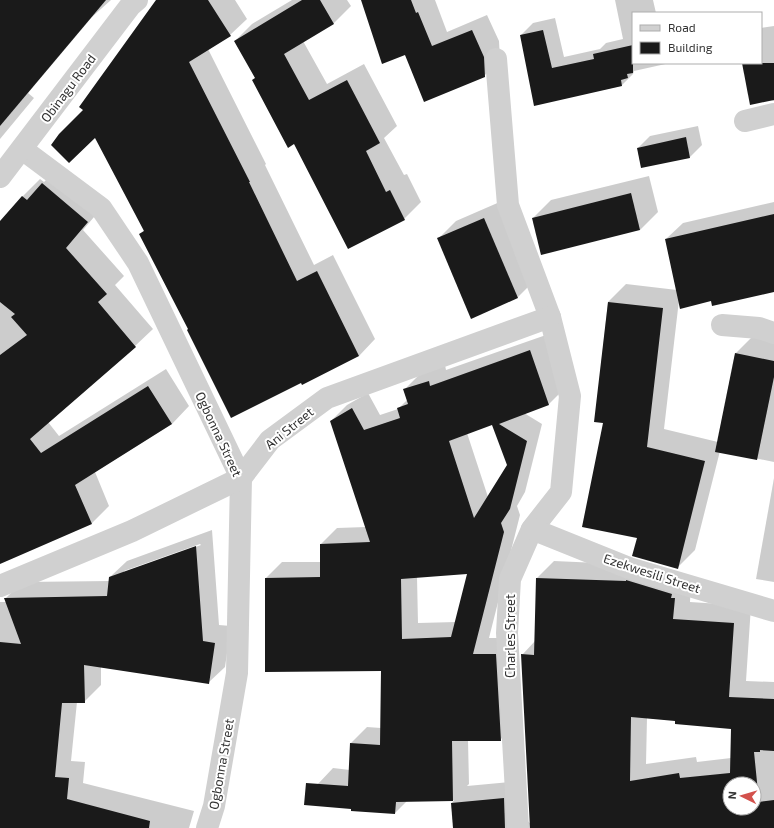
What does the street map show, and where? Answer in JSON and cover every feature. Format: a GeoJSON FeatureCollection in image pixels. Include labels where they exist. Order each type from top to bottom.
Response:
{"type":"FeatureCollection","features":[{"type":"Feature","properties":{"kind":"street","name":"Obinagu Road"},"geometry":{"type":"LineString","coordinates":[[0,178],[130,6],[137,0]]}},
{"type":"Feature","properties":{"kind":"street","name":"Charles Street"},"geometry":{"type":"LineString","coordinates":[[496,60],[508,205],[550,316],[570,396],[561,492],[532,529],[510,579],[507,634],[518,828]]}},
{"type":"Feature","properties":{"kind":"street"},"geometry":{"type":"LineString","coordinates":[[745,121],[774,114]]}},
{"type":"Feature","properties":{"kind":"street","name":"Ogbonna Street"},"geometry":{"type":"LineString","coordinates":[[22,148],[101,208],[141,271],[241,478],[237,673],[214,806],[207,828]]}},
{"type":"Feature","properties":{"kind":"street","name":"Ani Street"},"geometry":{"type":"LineString","coordinates":[[0,586],[132,532],[241,478],[270,440],[327,398],[550,316]]}},
{"type":"Feature","properties":{"kind":"street"},"geometry":{"type":"LineString","coordinates":[[722,325],[759,328],[774,333]]}},
{"type":"Feature","properties":{"kind":"street","name":"Ezekwesili Street"},"geometry":{"type":"LineString","coordinates":[[532,529],[629,568],[774,611]]}},
{"type":"Feature","properties":{"kind":"building"},"geometry":{"type":"Polygon","coordinates":[[[0,0],[106,0],[0,126],[0,0]]]}},
{"type":"Feature","properties":{"kind":"building"},"geometry":{"type":"Polygon","coordinates":[[[156,0],[208,0],[231,36],[189,62],[250,182],[297,281],[317,271],[359,356],[302,385],[301,383],[231,418],[187,330],[188,329],[139,234],[144,231],[95,138],[69,163],[51,145],[59,134],[83,110],[79,107],[156,0]]]}},
{"type":"Feature","properties":{"kind":"building"},"geometry":{"type":"Polygon","coordinates":[[[302,0],[320,0],[334,24],[284,54],[309,100],[347,80],[380,143],[366,151],[386,192],[390,190],[405,220],[348,249],[294,144],[288,148],[252,80],[255,78],[234,41],[302,0]]]}},
{"type":"Feature","properties":{"kind":"building"},"geometry":{"type":"Polygon","coordinates":[[[361,0],[411,0],[416,13],[418,12],[432,46],[472,30],[484,57],[485,77],[424,102],[405,55],[382,64],[361,0]]]}},
{"type":"Feature","properties":{"kind":"building"},"geometry":{"type":"Polygon","coordinates":[[[543,30],[552,68],[594,59],[593,54],[632,45],[633,73],[627,74],[628,78],[621,80],[622,86],[534,106],[520,35],[543,30]]]}},
{"type":"Feature","properties":{"kind":"building"},"geometry":{"type":"Polygon","coordinates":[[[774,63],[774,100],[750,105],[742,64],[774,63]]]}},
{"type":"Feature","properties":{"kind":"building"},"geometry":{"type":"Polygon","coordinates":[[[686,137],[690,158],[641,168],[637,148],[686,137]]]}},
{"type":"Feature","properties":{"kind":"building"},"geometry":{"type":"Polygon","coordinates":[[[42,183],[88,222],[66,248],[107,294],[98,302],[136,347],[30,439],[41,453],[148,386],[172,424],[75,485],[92,524],[0,564],[0,355],[27,335],[11,317],[15,314],[0,302],[0,221],[22,196],[27,200],[42,183]]]}},
{"type":"Feature","properties":{"kind":"building"},"geometry":{"type":"Polygon","coordinates":[[[631,193],[640,230],[541,255],[532,218],[631,193]]]}},
{"type":"Feature","properties":{"kind":"building"},"geometry":{"type":"Polygon","coordinates":[[[774,214],[774,292],[712,306],[711,301],[680,309],[665,239],[774,214]]]}},
{"type":"Feature","properties":{"kind":"building"},"geometry":{"type":"Polygon","coordinates":[[[484,218],[518,298],[471,319],[437,238],[484,218]]]}},
{"type":"Feature","properties":{"kind":"building"},"geometry":{"type":"Polygon","coordinates":[[[608,302],[663,308],[647,447],[705,461],[678,569],[632,556],[637,538],[582,527],[603,423],[594,422],[608,302]]]}},
{"type":"Feature","properties":{"kind":"building"},"geometry":{"type":"Polygon","coordinates":[[[530,350],[549,405],[499,424],[527,441],[510,509],[501,523],[504,532],[473,654],[496,654],[501,741],[452,741],[453,801],[396,802],[395,814],[351,811],[351,809],[304,805],[306,783],[348,786],[350,743],[380,745],[381,671],[265,672],[265,578],[320,577],[320,544],[370,542],[330,421],[352,408],[364,430],[400,418],[397,408],[408,404],[403,389],[429,381],[430,386],[530,350]],[[492,425],[449,441],[474,518],[507,465],[492,425]],[[467,574],[401,579],[402,639],[451,637],[467,574]]]}},
{"type":"Feature","properties":{"kind":"building"},"geometry":{"type":"Polygon","coordinates":[[[735,353],[774,361],[774,377],[757,460],[715,452],[735,353]]]}},
{"type":"Feature","properties":{"kind":"building"},"geometry":{"type":"Polygon","coordinates":[[[196,546],[203,641],[215,643],[209,684],[84,665],[85,703],[62,703],[55,777],[69,778],[67,799],[150,821],[149,828],[0,828],[0,642],[21,644],[4,598],[107,596],[109,577],[196,546]]]}},
{"type":"Feature","properties":{"kind":"building"},"geometry":{"type":"Polygon","coordinates":[[[536,578],[626,580],[672,594],[671,598],[675,598],[673,619],[734,623],[729,697],[774,699],[774,751],[760,750],[760,752],[754,752],[756,776],[722,776],[722,816],[762,816],[762,802],[774,800],[774,828],[530,828],[521,654],[534,655],[536,578]],[[631,717],[630,781],[679,773],[680,778],[730,773],[731,729],[675,724],[675,721],[631,717]]]}},
{"type":"Feature","properties":{"kind":"building"},"geometry":{"type":"Polygon","coordinates":[[[504,798],[505,828],[453,828],[451,803],[504,798]]]}}]}
